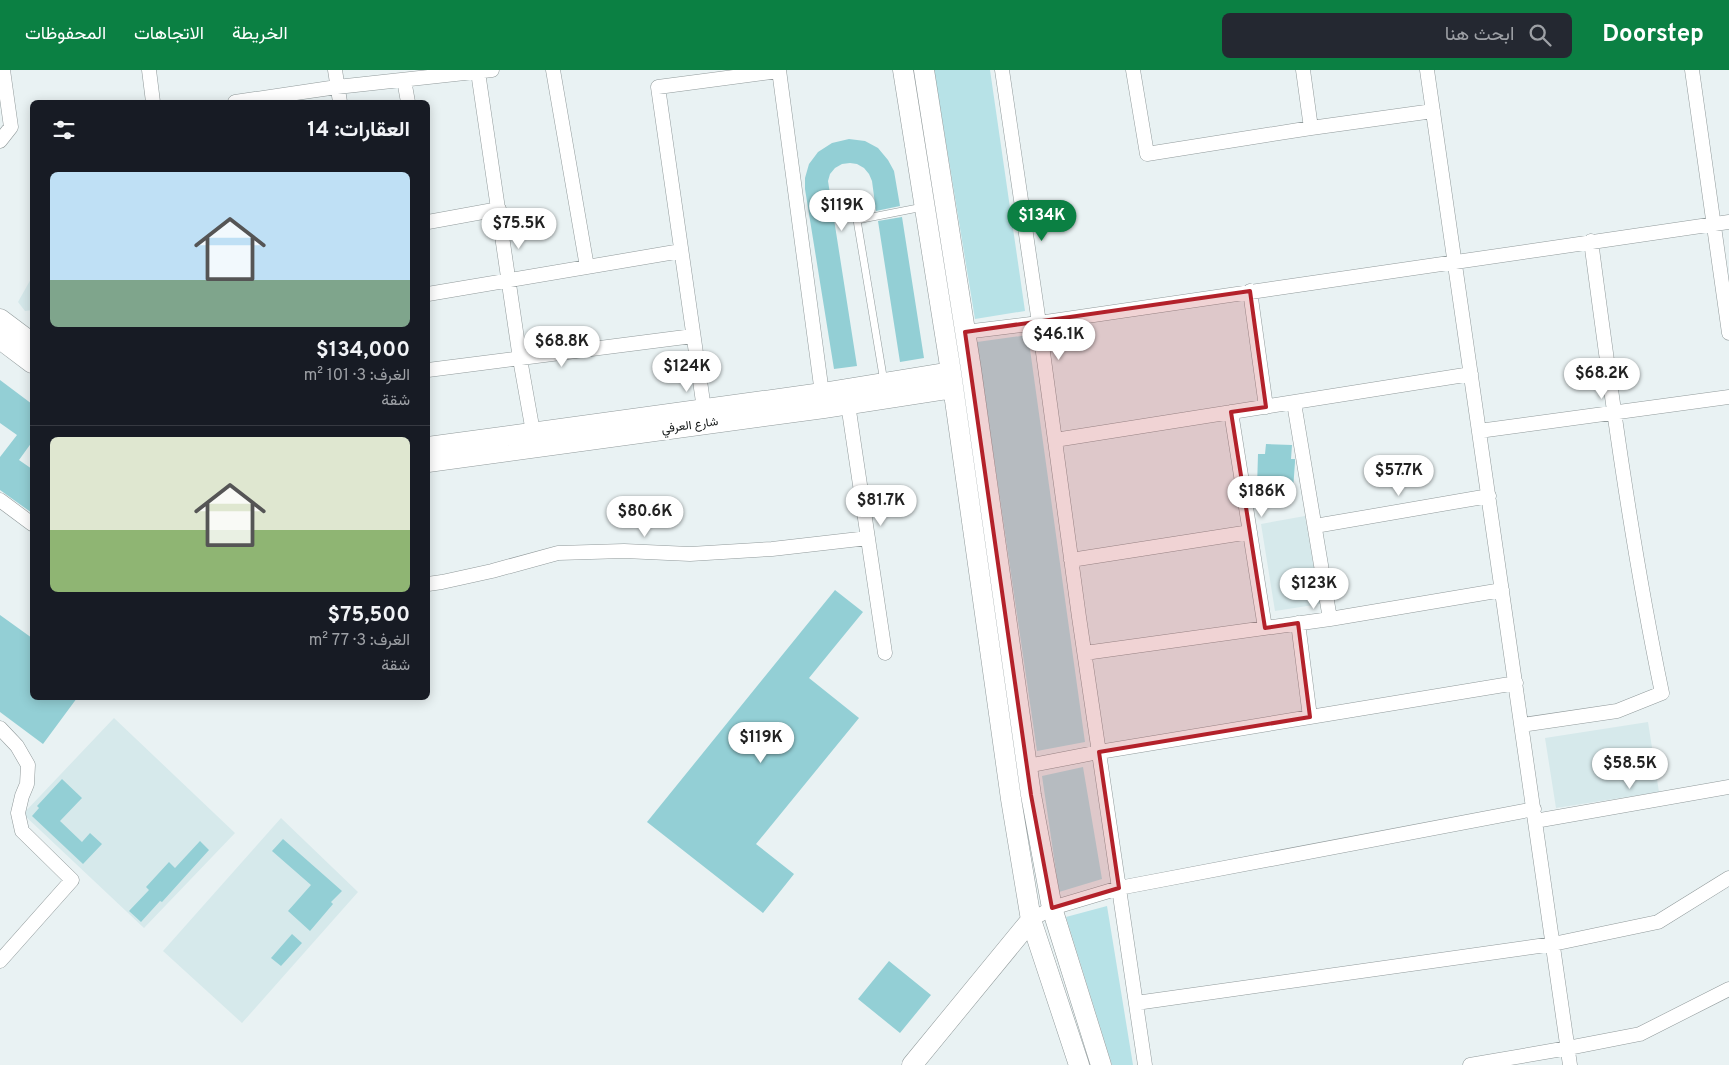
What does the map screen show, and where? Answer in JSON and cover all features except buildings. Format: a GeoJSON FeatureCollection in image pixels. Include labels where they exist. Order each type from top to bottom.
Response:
{"type":"FeatureCollection","features":[{"type":"Feature","properties":{"kind":"main road"},"geometry":{"type":"LineString","coordinates":[[903,70],[952,380],[1031,920],[1079,1065]]}},
{"type":"Feature","properties":{"kind":"main road"},"geometry":{"type":"LineString","coordinates":[[924,70],[965,332],[1027,766],[1052,908],[1101,1065]]}},
{"type":"Feature","properties":{"kind":"main road"},"geometry":{"type":"LineString","coordinates":[[0,319],[30,342]]}},
{"type":"Feature","properties":{"kind":"main road"},"geometry":{"type":"LineString","coordinates":[[0,339],[30,362]]}},
{"type":"Feature","properties":{"kind":"main road","name":"شارع العرفي"},"geometry":{"type":"LineString","coordinates":[[430,462],[823,400],[884,383],[952,380]]}},
{"type":"Feature","properties":{"kind":"main road","name":"شارع العرفي"},"geometry":{"type":"LineString","coordinates":[[430,447],[704,409],[823,400],[848,404],[952,380]]}},
{"type":"Feature","properties":{"kind":"main road"},"geometry":{"type":"LineString","coordinates":[[912,1065],[1031,920]]}},
{"type":"Feature","properties":{"kind":"street"},"geometry":{"type":"LineString","coordinates":[[0,141],[11,127],[3,70]]}},
{"type":"Feature","properties":{"kind":"street"},"geometry":{"type":"LineString","coordinates":[[148,70],[153,100]]}},
{"type":"Feature","properties":{"kind":"street"},"geometry":{"type":"LineString","coordinates":[[335,70],[340,100]]}},
{"type":"Feature","properties":{"kind":"street"},"geometry":{"type":"LineString","coordinates":[[553,70],[587,267]]}},
{"type":"Feature","properties":{"kind":"street"},"geometry":{"type":"LineString","coordinates":[[1002,70],[1118,888],[1145,1065]]}},
{"type":"Feature","properties":{"kind":"street"},"geometry":{"type":"LineString","coordinates":[[1133,70],[1147,154],[1433,111]]}},
{"type":"Feature","properties":{"kind":"street"},"geometry":{"type":"LineString","coordinates":[[1302,70],[1311,128]]}},
{"type":"Feature","properties":{"kind":"street"},"geometry":{"type":"LineString","coordinates":[[1428,70],[1570,1065]]}},
{"type":"Feature","properties":{"kind":"street"},"geometry":{"type":"LineString","coordinates":[[1692,70],[1729,333]]}},
{"type":"Feature","properties":{"kind":"street"},"geometry":{"type":"LineString","coordinates":[[249,100],[337,87],[485,71],[508,280],[533,432]]}},
{"type":"Feature","properties":{"kind":"street"},"geometry":{"type":"LineString","coordinates":[[704,409],[658,87],[779,71],[823,400]]}},
{"type":"Feature","properties":{"kind":"street"},"geometry":{"type":"LineString","coordinates":[[404,80],[408,100]]}},
{"type":"Feature","properties":{"kind":"street"},"geometry":{"type":"LineString","coordinates":[[430,220],[499,209]]}},
{"type":"Feature","properties":{"kind":"street"},"geometry":{"type":"LineString","coordinates":[[965,332],[1729,222]]}},
{"type":"Feature","properties":{"kind":"street"},"geometry":{"type":"LineString","coordinates":[[1522,725],[1617,711],[1662,693],[1644,604],[1613,412],[1591,242]]}},
{"type":"Feature","properties":{"kind":"street"},"geometry":{"type":"LineString","coordinates":[[430,294],[681,251]]}},
{"type":"Feature","properties":{"kind":"street"},"geometry":{"type":"LineString","coordinates":[[1250,291],[1266,407]]}},
{"type":"Feature","properties":{"kind":"street"},"geometry":{"type":"LineString","coordinates":[[430,370],[693,336]]}},
{"type":"Feature","properties":{"kind":"street"},"geometry":{"type":"LineString","coordinates":[[1055,440],[1471,374]]}},
{"type":"Feature","properties":{"kind":"street"},"geometry":{"type":"LineString","coordinates":[[1479,431],[1729,397]]}},
{"type":"Feature","properties":{"kind":"street"},"geometry":{"type":"LineString","coordinates":[[1294,403],[1330,619]]}},
{"type":"Feature","properties":{"kind":"street"},"geometry":{"type":"LineString","coordinates":[[848,404],[884,653]]}},
{"type":"Feature","properties":{"kind":"street"},"geometry":{"type":"LineString","coordinates":[[1231,412],[1265,628]]}},
{"type":"Feature","properties":{"kind":"street"},"geometry":{"type":"LineString","coordinates":[[1315,526],[1489,496]]}},
{"type":"Feature","properties":{"kind":"street"},"geometry":{"type":"LineString","coordinates":[[0,500],[30,522]]}},
{"type":"Feature","properties":{"kind":"street"},"geometry":{"type":"LineString","coordinates":[[1071,560],[1250,532]]}},
{"type":"Feature","properties":{"kind":"street"},"geometry":{"type":"LineString","coordinates":[[430,584],[492,571],[558,553],[624,551],[690,554],[772,549],[868,538]]}},
{"type":"Feature","properties":{"kind":"street"},"geometry":{"type":"LineString","coordinates":[[1085,653],[1330,619],[1502,590]]}},
{"type":"Feature","properties":{"kind":"street"},"geometry":{"type":"LineString","coordinates":[[1298,623],[1310,717]]}},
{"type":"Feature","properties":{"kind":"street"},"geometry":{"type":"LineString","coordinates":[[1027,766],[1099,752],[1516,683]]}},
{"type":"Feature","properties":{"kind":"street"},"geometry":{"type":"LineString","coordinates":[[0,728],[18,746],[28,765],[27,784],[18,813],[22,831],[72,880],[0,961]]}},
{"type":"Feature","properties":{"kind":"street"},"geometry":{"type":"LineString","coordinates":[[1031,920],[1052,908],[1118,888],[1535,815],[1729,787]]}},
{"type":"Feature","properties":{"kind":"street"},"geometry":{"type":"LineString","coordinates":[[1136,1003],[1553,944],[1658,922],[1729,878]]}},
{"type":"Feature","properties":{"kind":"street"},"geometry":{"type":"LineString","coordinates":[[1470,1065],[1640,1034],[1729,988]]}},
{"type":"Feature","properties":{"kind":"lane"},"geometry":{"type":"LineString","coordinates":[[884,383],[857,220],[925,207]]}},
{"type":"Feature","properties":{"kind":"highlighted area"},"geometry":{"type":"Polygon","coordinates":[[[1250,291],[1266,407],[1231,412],[1265,628],[1298,623],[1310,717],[1099,752],[1119,888],[1052,908],[1031,795],[965,332],[1250,291]]]}},
{"type":"Feature","properties":{"kind":"shaded area"},"geometry":{"type":"Polygon","coordinates":[[[934,70],[990,70],[1025,311],[975,319],[934,70]]]}},
{"type":"Feature","properties":{"kind":"shaded area"},"geometry":{"type":"Polygon","coordinates":[[[30,281],[30,310],[25,311],[18,302],[30,281]]]}},
{"type":"Feature","properties":{"kind":"shaded area"},"geometry":{"type":"Polygon","coordinates":[[[1028,335],[1085,742],[1037,751],[977,342],[1028,335]]]}},
{"type":"Feature","properties":{"kind":"shaded area"},"geometry":{"type":"Polygon","coordinates":[[[1305,516],[1320,604],[1275,611],[1261,524],[1305,516]]]}},
{"type":"Feature","properties":{"kind":"shaded area"},"geometry":{"type":"Polygon","coordinates":[[[114,718],[235,833],[144,928],[23,814],[114,718]]]}},
{"type":"Feature","properties":{"kind":"shaded area"},"geometry":{"type":"Polygon","coordinates":[[[1648,722],[1659,792],[1556,808],[1545,738],[1648,722]]]}},
{"type":"Feature","properties":{"kind":"shaded area"},"geometry":{"type":"Polygon","coordinates":[[[1083,767],[1102,879],[1059,892],[1042,776],[1083,767]]]}},
{"type":"Feature","properties":{"kind":"shaded area"},"geometry":{"type":"Polygon","coordinates":[[[281,818],[358,892],[242,1023],[163,951],[281,818]]]}},
{"type":"Feature","properties":{"kind":"shaded area"},"geometry":{"type":"Polygon","coordinates":[[[1107,906],[1133,1065],[1112,1065],[1066,917],[1107,906]]]}}]}
